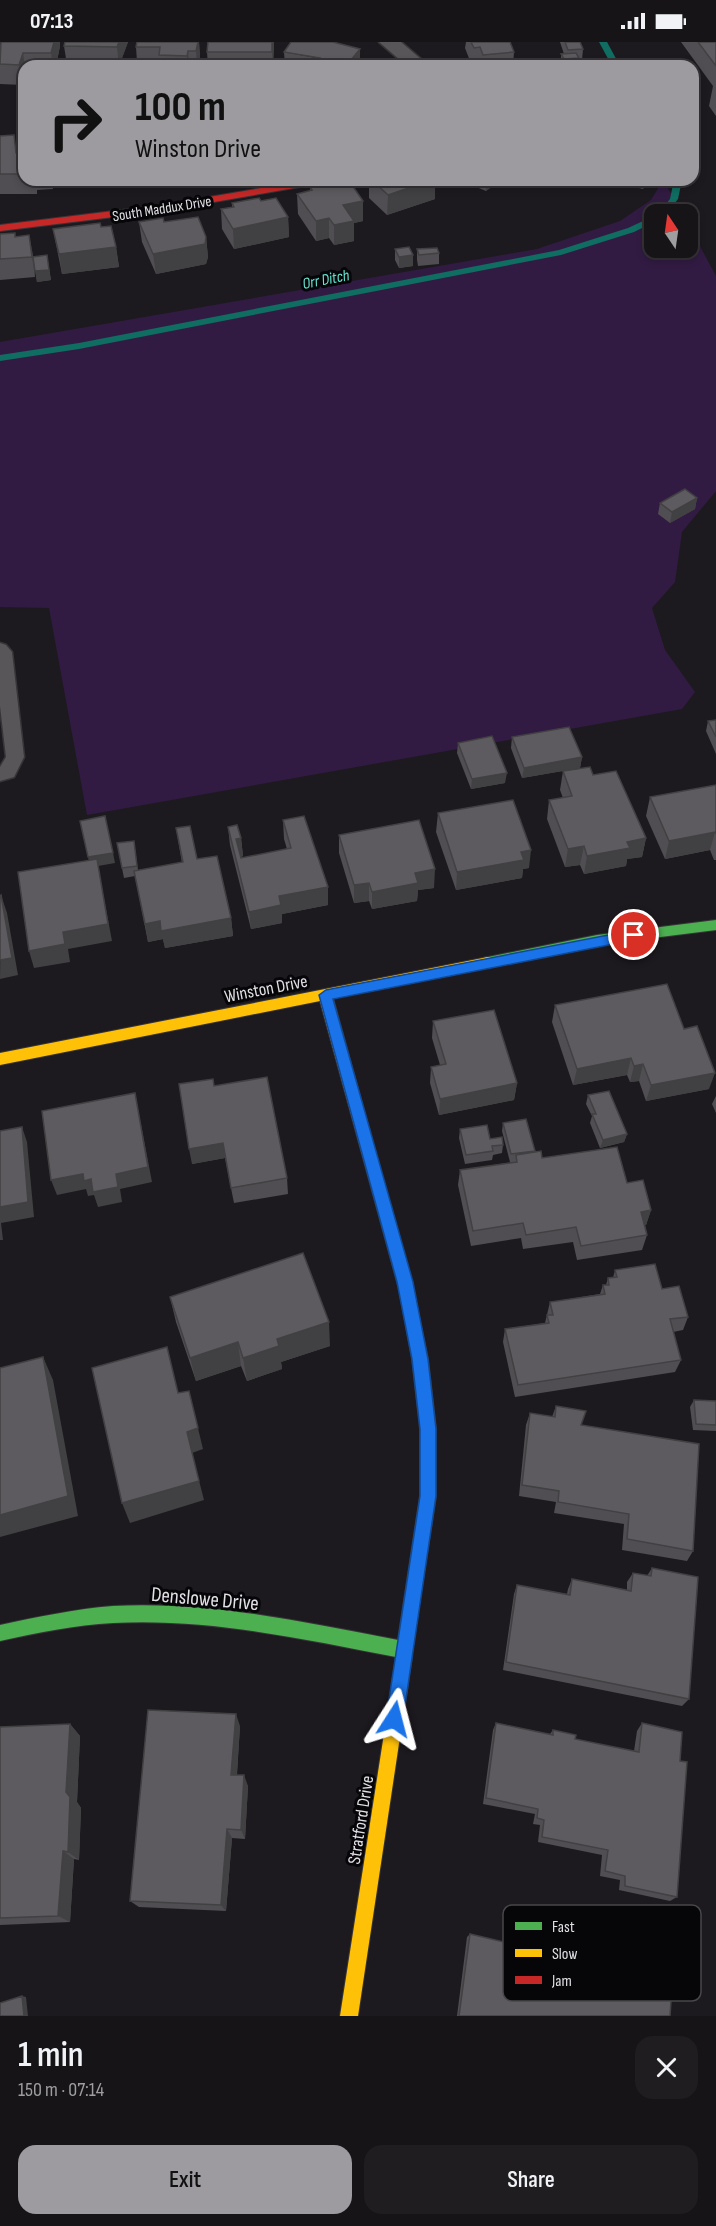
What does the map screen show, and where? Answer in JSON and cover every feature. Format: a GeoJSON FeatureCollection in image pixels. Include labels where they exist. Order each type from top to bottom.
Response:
{"type":"FeatureCollection","features":[{"type":"Feature","properties":{"kind":"street"},"geometry":{"type":"LineString","coordinates":[[388,42],[411,60]]}},
{"type":"Feature","properties":{"kind":"street","name":"South Maddux Drive"},"geometry":{"type":"LineString","coordinates":[[0,228],[92,219],[206,203],[292,186]]}},
{"type":"Feature","properties":{"kind":"street","name":"Winston Drive"},"geometry":{"type":"LineString","coordinates":[[0,1059],[597,940],[716,925]]}},
{"type":"Feature","properties":{"kind":"street","name":"Stratford Drive"},"geometry":{"type":"LineString","coordinates":[[326,995],[405,1282],[420,1359],[428,1429],[428,1496],[349,2016]]}},
{"type":"Feature","properties":{"kind":"street","name":"Denslowe Drive"},"geometry":{"type":"LineString","coordinates":[[0,1633],[91,1617],[145,1614],[260,1624],[405,1650]]}},
{"type":"Feature","properties":{"kind":"lane"},"geometry":{"type":"LineString","coordinates":[[0,649],[3,652],[15,758],[7,772],[0,774]]}},
{"type":"Feature","properties":{"kind":"shaded area"},"geometry":{"type":"Polygon","coordinates":[[[659,186],[667,186],[677,204],[645,204],[651,200],[659,186]]]}},
{"type":"Feature","properties":{"kind":"shaded area"},"geometry":{"type":"Polygon","coordinates":[[[644,205],[644,258],[698,258],[698,242],[716,276],[716,491],[682,532],[675,582],[652,608],[665,650],[695,692],[682,709],[87,815],[49,608],[0,607],[0,342],[537,249],[620,221],[644,205]]]}},
{"type":"Feature","properties":{"kind":"building"},"geometry":{"type":"Polygon","coordinates":[[[1,42],[54,42],[51,53],[23,53],[21,60],[18,60],[18,65],[0,64],[1,42]]]}},
{"type":"Feature","properties":{"kind":"building"},"geometry":{"type":"Polygon","coordinates":[[[65,42],[119,42],[117,47],[64,46],[65,42]]]}},
{"type":"Feature","properties":{"kind":"building"},"geometry":{"type":"Polygon","coordinates":[[[137,42],[198,42],[196,51],[188,51],[187,56],[159,55],[160,47],[136,47],[137,42]]]}},
{"type":"Feature","properties":{"kind":"building"},"geometry":{"type":"Polygon","coordinates":[[[208,42],[272,42],[272,52],[207,52],[208,42]]]}},
{"type":"Feature","properties":{"kind":"building"},"geometry":{"type":"Polygon","coordinates":[[[291,42],[333,42],[360,49],[351,60],[318,60],[320,58],[284,52],[291,42]]]}},
{"type":"Feature","properties":{"kind":"building"},"geometry":{"type":"Polygon","coordinates":[[[471,42],[510,42],[514,52],[483,55],[480,47],[474,48],[471,42]]]}},
{"type":"Feature","properties":{"kind":"building"},"geometry":{"type":"Polygon","coordinates":[[[565,42],[580,42],[583,49],[568,50],[565,42]]]}},
{"type":"Feature","properties":{"kind":"building"},"geometry":{"type":"Polygon","coordinates":[[[698,42],[716,42],[716,66],[698,42]]]}},
{"type":"Feature","properties":{"kind":"building"},"geometry":{"type":"Polygon","coordinates":[[[576,53],[579,58],[564,59],[561,54],[576,53]]]}},
{"type":"Feature","properties":{"kind":"building"},"geometry":{"type":"Polygon","coordinates":[[[14,135],[16,153],[18,153],[18,174],[0,174],[0,136],[14,135]]]}},
{"type":"Feature","properties":{"kind":"building"},"geometry":{"type":"Polygon","coordinates":[[[353,186],[363,201],[343,205],[354,221],[334,225],[329,218],[316,221],[297,194],[312,190],[310,187],[353,186]]]}},
{"type":"Feature","properties":{"kind":"building"},"geometry":{"type":"Polygon","coordinates":[[[378,186],[414,186],[388,195],[378,186]]]}},
{"type":"Feature","properties":{"kind":"building"},"geometry":{"type":"Polygon","coordinates":[[[259,198],[261,201],[276,198],[288,217],[233,229],[221,209],[234,207],[232,203],[259,198]]]}},
{"type":"Feature","properties":{"kind":"building"},"geometry":{"type":"Polygon","coordinates":[[[198,217],[206,237],[205,244],[153,254],[139,222],[163,218],[164,222],[198,217]]]}},
{"type":"Feature","properties":{"kind":"building"},"geometry":{"type":"Polygon","coordinates":[[[100,223],[101,227],[111,226],[116,247],[59,254],[53,229],[100,223]]]}},
{"type":"Feature","properties":{"kind":"building"},"geometry":{"type":"Polygon","coordinates":[[[15,233],[15,237],[29,235],[32,257],[0,259],[0,234],[15,233]]]}},
{"type":"Feature","properties":{"kind":"building"},"geometry":{"type":"Polygon","coordinates":[[[409,247],[413,255],[399,257],[395,249],[409,247]]]}},
{"type":"Feature","properties":{"kind":"building"},"geometry":{"type":"Polygon","coordinates":[[[437,248],[439,253],[419,255],[417,249],[437,248]]]}},
{"type":"Feature","properties":{"kind":"building"},"geometry":{"type":"Polygon","coordinates":[[[47,255],[49,270],[35,271],[33,257],[47,255]]]}},
{"type":"Feature","properties":{"kind":"building"},"geometry":{"type":"Polygon","coordinates":[[[685,489],[697,498],[672,512],[660,503],[685,489]]]}},
{"type":"Feature","properties":{"kind":"building"},"geometry":{"type":"Polygon","coordinates":[[[716,720],[716,737],[708,721],[716,720]]]}},
{"type":"Feature","properties":{"kind":"building"},"geometry":{"type":"Polygon","coordinates":[[[569,727],[582,757],[524,768],[512,737],[569,727]]]}},
{"type":"Feature","properties":{"kind":"building"},"geometry":{"type":"Polygon","coordinates":[[[492,736],[507,773],[472,779],[458,743],[492,736]]]}},
{"type":"Feature","properties":{"kind":"building"},"geometry":{"type":"Polygon","coordinates":[[[590,767],[593,775],[616,771],[646,838],[627,842],[630,848],[587,856],[584,846],[568,849],[549,800],[572,796],[563,771],[590,767]]]}},
{"type":"Feature","properties":{"kind":"building"},"geometry":{"type":"Polygon","coordinates":[[[716,785],[716,834],[715,832],[669,841],[650,797],[716,785]]]}},
{"type":"Feature","properties":{"kind":"building"},"geometry":{"type":"Polygon","coordinates":[[[513,800],[531,850],[521,852],[524,860],[457,872],[438,813],[513,800]]]}},
{"type":"Feature","properties":{"kind":"building"},"geometry":{"type":"Polygon","coordinates":[[[105,816],[113,853],[88,857],[80,821],[105,816]]]}},
{"type":"Feature","properties":{"kind":"building"},"geometry":{"type":"Polygon","coordinates":[[[304,816],[328,887],[279,896],[281,905],[249,912],[228,827],[237,825],[241,838],[236,839],[241,858],[291,848],[283,820],[304,816]]]}},
{"type":"Feature","properties":{"kind":"building"},"geometry":{"type":"Polygon","coordinates":[[[419,820],[435,869],[415,873],[418,883],[372,892],[369,883],[354,885],[339,835],[419,820]]]}},
{"type":"Feature","properties":{"kind":"building"},"geometry":{"type":"Polygon","coordinates":[[[190,826],[197,859],[217,856],[231,918],[161,931],[160,921],[145,924],[134,871],[183,862],[176,828],[190,826]]]}},
{"type":"Feature","properties":{"kind":"building"},"geometry":{"type":"Polygon","coordinates":[[[134,841],[137,866],[122,868],[117,843],[134,841]]]}},
{"type":"Feature","properties":{"kind":"building"},"geometry":{"type":"Polygon","coordinates":[[[97,859],[108,924],[63,932],[65,944],[29,951],[18,872],[97,859]]]}},
{"type":"Feature","properties":{"kind":"building"},"geometry":{"type":"Polygon","coordinates":[[[0,896],[12,958],[0,960],[0,896]]]}},
{"type":"Feature","properties":{"kind":"building"},"geometry":{"type":"Polygon","coordinates":[[[667,984],[684,1029],[697,1026],[715,1073],[651,1085],[643,1064],[634,1066],[631,1058],[577,1069],[555,1005],[667,984]]]}},
{"type":"Feature","properties":{"kind":"building"},"geometry":{"type":"Polygon","coordinates":[[[494,1010],[517,1083],[440,1099],[431,1067],[446,1064],[433,1021],[494,1010]]]}},
{"type":"Feature","properties":{"kind":"building"},"geometry":{"type":"Polygon","coordinates":[[[267,1077],[287,1178],[231,1188],[223,1143],[189,1149],[179,1084],[213,1079],[214,1086],[267,1077]]]}},
{"type":"Feature","properties":{"kind":"building"},"geometry":{"type":"Polygon","coordinates":[[[609,1091],[627,1134],[603,1140],[592,1114],[596,1114],[588,1095],[609,1091]]]}},
{"type":"Feature","properties":{"kind":"building"},"geometry":{"type":"Polygon","coordinates":[[[135,1093],[148,1167],[116,1174],[118,1187],[93,1192],[91,1179],[84,1181],[83,1174],[51,1180],[42,1111],[135,1093]]]}},
{"type":"Feature","properties":{"kind":"building"},"geometry":{"type":"Polygon","coordinates":[[[526,1119],[535,1151],[511,1154],[503,1123],[526,1119]]]}},
{"type":"Feature","properties":{"kind":"building"},"geometry":{"type":"Polygon","coordinates":[[[487,1125],[490,1139],[502,1137],[503,1145],[492,1146],[493,1151],[466,1155],[460,1129],[487,1125]]]}},
{"type":"Feature","properties":{"kind":"building"},"geometry":{"type":"Polygon","coordinates":[[[22,1127],[28,1202],[0,1207],[0,1131],[22,1127]]]}},
{"type":"Feature","properties":{"kind":"building"},"geometry":{"type":"Polygon","coordinates":[[[617,1147],[627,1183],[643,1180],[651,1210],[641,1212],[647,1235],[581,1246],[576,1227],[526,1235],[523,1223],[473,1231],[460,1170],[517,1162],[516,1155],[541,1151],[542,1158],[617,1147]]]}},
{"type":"Feature","properties":{"kind":"building"},"geometry":{"type":"Polygon","coordinates":[[[303,1253],[329,1322],[277,1339],[279,1346],[243,1358],[238,1342],[190,1358],[170,1297],[303,1253]]]}},
{"type":"Feature","properties":{"kind":"building"},"geometry":{"type":"Polygon","coordinates":[[[655,1264],[662,1289],[679,1286],[688,1317],[670,1319],[681,1360],[518,1385],[505,1329],[549,1323],[547,1315],[553,1315],[550,1302],[605,1294],[603,1285],[609,1285],[608,1278],[617,1277],[615,1270],[655,1264]]]}},
{"type":"Feature","properties":{"kind":"building"},"geometry":{"type":"Polygon","coordinates":[[[167,1347],[178,1393],[189,1391],[198,1428],[187,1432],[199,1481],[122,1503],[92,1368],[167,1347]]]}},
{"type":"Feature","properties":{"kind":"building"},"geometry":{"type":"Polygon","coordinates":[[[43,1357],[68,1496],[0,1515],[0,1368],[43,1357]]]}},
{"type":"Feature","properties":{"kind":"building"},"geometry":{"type":"Polygon","coordinates":[[[694,1400],[716,1401],[716,1425],[696,1424],[694,1400]]]}},
{"type":"Feature","properties":{"kind":"building"},"geometry":{"type":"Polygon","coordinates":[[[556,1406],[586,1411],[581,1425],[699,1444],[693,1551],[627,1539],[629,1514],[558,1502],[559,1491],[522,1485],[530,1413],[555,1417],[556,1406]]]}},
{"type":"Feature","properties":{"kind":"building"},"geometry":{"type":"Polygon","coordinates":[[[652,1568],[698,1577],[689,1699],[506,1662],[517,1585],[570,1595],[572,1579],[631,1591],[633,1573],[651,1576],[652,1568]]]}},
{"type":"Feature","properties":{"kind":"building"},"geometry":{"type":"Polygon","coordinates":[[[148,1710],[236,1714],[231,1775],[244,1775],[241,1830],[227,1829],[221,1905],[130,1901],[148,1710]]]}},
{"type":"Feature","properties":{"kind":"building"},"geometry":{"type":"Polygon","coordinates":[[[496,1723],[553,1735],[553,1730],[576,1735],[575,1739],[639,1752],[642,1723],[682,1732],[680,1761],[687,1762],[677,1897],[625,1886],[625,1876],[605,1871],[608,1850],[542,1837],[544,1820],[537,1818],[538,1809],[486,1798],[496,1723]]]}},
{"type":"Feature","properties":{"kind":"building"},"geometry":{"type":"Polygon","coordinates":[[[70,1724],[66,1792],[70,1797],[68,1852],[63,1851],[58,1916],[0,1918],[0,1727],[70,1724]]]}},
{"type":"Feature","properties":{"kind":"building"},"geometry":{"type":"Polygon","coordinates":[[[470,1934],[503,1942],[503,2001],[671,2001],[670,2016],[459,2016],[470,1934]]]}},
{"type":"Feature","properties":{"kind":"building"},"geometry":{"type":"Polygon","coordinates":[[[22,1996],[24,2016],[0,2016],[0,2003],[22,1996]]]}},
{"type":"Feature","properties":{"kind":"waterway","name":"Orr Ditch"},"geometry":{"type":"LineString","coordinates":[[603,42],[613,60]]}},
{"type":"Feature","properties":{"kind":"waterway","name":"Orr Ditch"},"geometry":{"type":"LineString","coordinates":[[670,204],[674,199],[677,186]]}},
{"type":"Feature","properties":{"kind":"waterway","name":"Orr Ditch"},"geometry":{"type":"LineString","coordinates":[[0,358],[79,346],[561,252],[644,224]]}},
{"type":"Feature","properties":{"kind":"traffic: fast"},"geometry":{"type":"LineString","coordinates":[[488,962],[597,940],[716,925]]}},
{"type":"Feature","properties":{"kind":"traffic: fast"},"geometry":{"type":"LineString","coordinates":[[404,1657],[428,1496],[428,1429],[420,1359],[406,1289]]}},
{"type":"Feature","properties":{"kind":"traffic: fast"},"geometry":{"type":"LineString","coordinates":[[0,1633],[95,1616],[162,1614],[267,1624],[405,1650]]}},
{"type":"Feature","properties":{"kind":"traffic: slow"},"geometry":{"type":"LineString","coordinates":[[0,1059],[488,962]]}},
{"type":"Feature","properties":{"kind":"traffic: slow"},"geometry":{"type":"LineString","coordinates":[[325,995],[406,1289]]}},
{"type":"Feature","properties":{"kind":"traffic: slow"},"geometry":{"type":"LineString","coordinates":[[349,2016],[404,1657]]}},
{"type":"Feature","properties":{"kind":"traffic: jam"},"geometry":{"type":"LineString","coordinates":[[0,228],[162,208],[288,186]]}},
{"type":"Feature","properties":{"kind":"route"},"geometry":{"type":"LineString","coordinates":[[394,1719],[428,1496],[428,1429],[420,1359],[405,1282],[326,995],[597,940],[634,935]]}}]}
